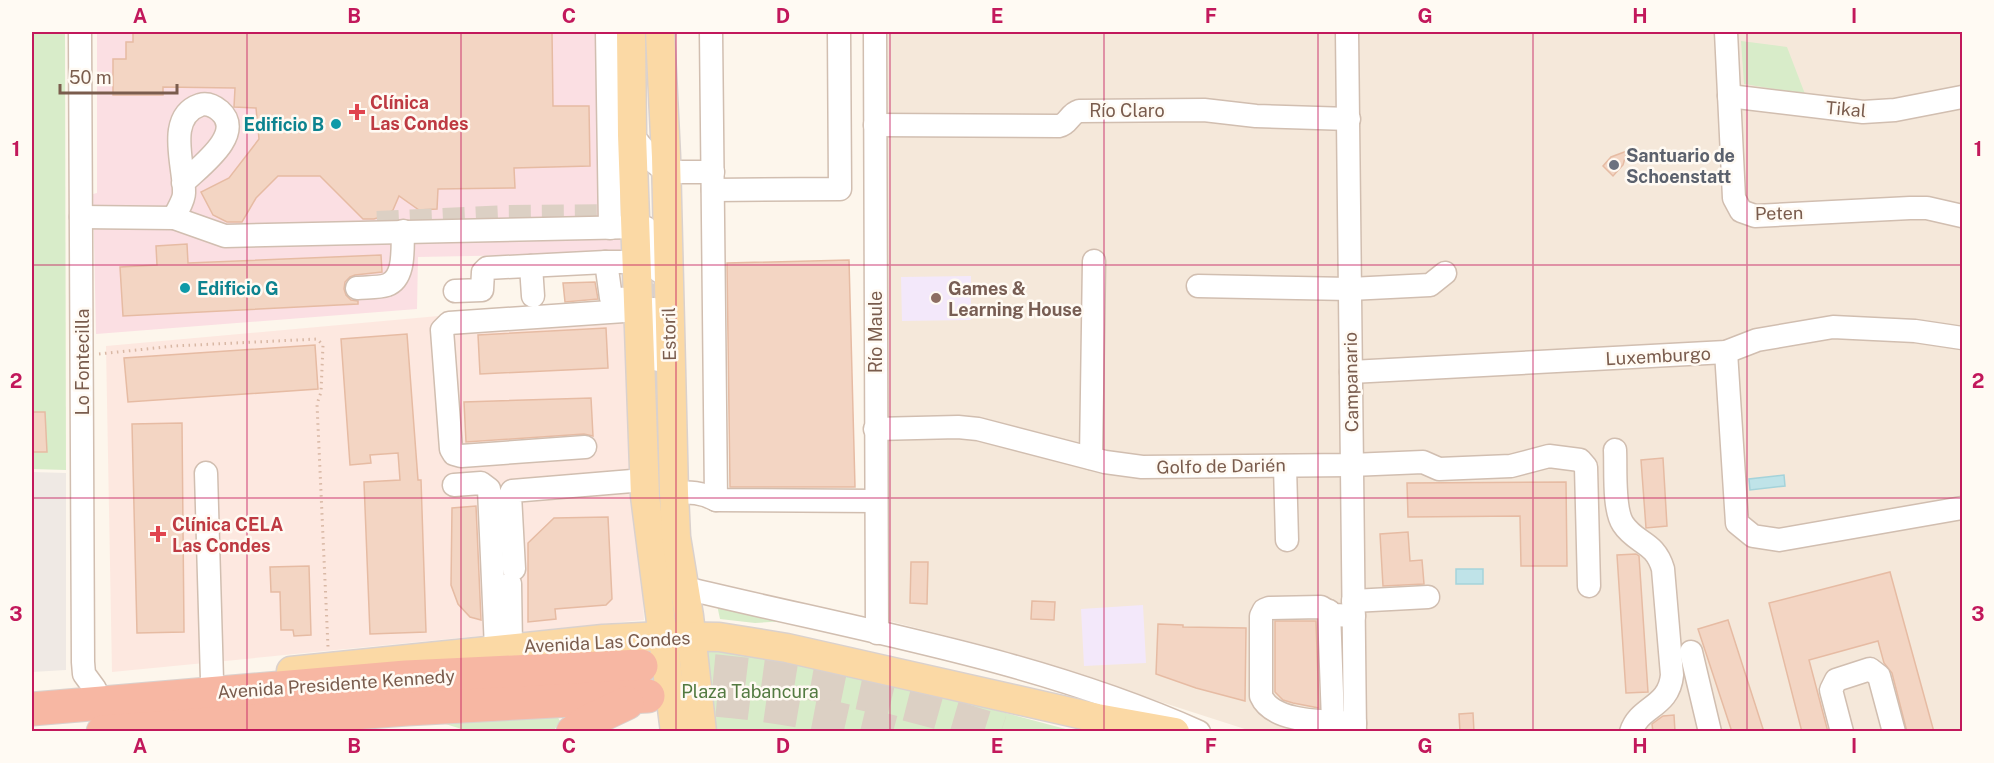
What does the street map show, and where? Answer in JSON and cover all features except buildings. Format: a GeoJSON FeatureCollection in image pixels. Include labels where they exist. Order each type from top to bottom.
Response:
{"type":"FeatureCollection","features":[{"type":"Feature","properties":{"kind":"highway","name":"Avenida Presidente Kennedy"},"geometry":{"type":"LineString","coordinates":[[32,709],[406,677],[645,686]]}},
{"type":"Feature","properties":{"kind":"highway","name":"Avenida Presidente Kennedy"},"geometry":{"type":"LineString","coordinates":[[103,732],[406,709],[645,686]]}},
{"type":"Feature","properties":{"kind":"highway"},"geometry":{"type":"LineString","coordinates":[[573,732],[645,686]]}},
{"type":"Feature","properties":{"kind":"main road","name":"Estoril"},"geometry":{"type":"LineString","coordinates":[[631,32],[633,135],[623,227],[637,262],[672,444],[676,537],[692,636],[702,732]]}},
{"type":"Feature","properties":{"kind":"main road","name":"Estoril"},"geometry":{"type":"LineString","coordinates":[[660,32],[666,164],[648,312],[645,480],[675,732]]}},
{"type":"Feature","properties":{"kind":"main road","name":"Avenida Las Condes"},"geometry":{"type":"LineString","coordinates":[[32,699],[96,689],[212,680],[603,639],[692,636],[719,637],[787,648],[1097,718],[1175,732]]}},
{"type":"Feature","properties":{"kind":"street","name":"Lo Fontecilla"},"geometry":{"type":"LineString","coordinates":[[80,32],[83,662],[84,674],[96,689]]}},
{"type":"Feature","properties":{"kind":"street"},"geometry":{"type":"LineString","coordinates":[[607,32],[623,227]]}},
{"type":"Feature","properties":{"kind":"street"},"geometry":{"type":"LineString","coordinates":[[711,32],[716,500]]}},
{"type":"Feature","properties":{"kind":"street"},"geometry":{"type":"LineString","coordinates":[[633,135],[654,162],[713,173],[840,189],[839,32]]}},
{"type":"Feature","properties":{"kind":"street","name":"Río Maule"},"geometry":{"type":"LineString","coordinates":[[875,32],[877,633]]}},
{"type":"Feature","properties":{"kind":"street","name":"Campanario"},"geometry":{"type":"LineString","coordinates":[[1347,32],[1353,609],[1348,725]]}},
{"type":"Feature","properties":{"kind":"street","name":"Peten"},"geometry":{"type":"LineString","coordinates":[[1726,32],[1734,198],[1738,207],[1745,214],[1755,216],[1927,208],[1962,216]]}},
{"type":"Feature","properties":{"kind":"street","name":"Tikal"},"geometry":{"type":"LineString","coordinates":[[1729,96],[1863,112],[1895,110],[1962,97]]}},
{"type":"Feature","properties":{"kind":"street","name":"Río Claro"},"geometry":{"type":"LineString","coordinates":[[875,125],[1059,126],[1066,123],[1076,112],[1085,111],[1204,110],[1256,116],[1349,119]]}},
{"type":"Feature","properties":{"kind":"street"},"geometry":{"type":"LineString","coordinates":[[174,218],[184,189],[197,215],[225,236]]}},
{"type":"Feature","properties":{"kind":"street"},"geometry":{"type":"LineString","coordinates":[[81,218],[174,218],[225,236],[646,228],[655,244],[662,291],[648,312],[591,325]]}},
{"type":"Feature","properties":{"kind":"street"},"geometry":{"type":"LineString","coordinates":[[306,222],[361,223]]}},
{"type":"Feature","properties":{"kind":"street"},"geometry":{"type":"LineString","coordinates":[[357,288],[386,285],[397,277],[402,263],[403,231]]}},
{"type":"Feature","properties":{"kind":"street"},"geometry":{"type":"LineString","coordinates":[[1091,458],[1094,261]]}},
{"type":"Feature","properties":{"kind":"street"},"geometry":{"type":"LineString","coordinates":[[606,262],[610,298],[648,312]]}},
{"type":"Feature","properties":{"kind":"street"},"geometry":{"type":"LineString","coordinates":[[455,291],[482,290],[483,272],[487,268],[637,262]]}},
{"type":"Feature","properties":{"kind":"street"},"geometry":{"type":"LineString","coordinates":[[531,266],[533,296]]}},
{"type":"Feature","properties":{"kind":"street"},"geometry":{"type":"LineString","coordinates":[[1198,286],[1350,289],[1430,285],[1445,273]]}},
{"type":"Feature","properties":{"kind":"street"},"geometry":{"type":"LineString","coordinates":[[585,447],[460,456],[454,454],[451,449],[442,330],[449,322],[648,312]]}},
{"type":"Feature","properties":{"kind":"street","name":"Luxemburgo"},"geometry":{"type":"LineString","coordinates":[[1351,372],[1726,352],[1757,340],[1833,327],[1915,331],[1962,338]]}},
{"type":"Feature","properties":{"kind":"street"},"geometry":{"type":"LineString","coordinates":[[1726,352],[1737,523],[1753,537],[1779,540],[1962,508]]}},
{"type":"Feature","properties":{"kind":"street","name":"Golfo de Darién"},"geometry":{"type":"LineString","coordinates":[[875,429],[958,427],[978,429],[1120,465],[1142,467],[1285,466],[1352,471]]}},
{"type":"Feature","properties":{"kind":"street"},"geometry":{"type":"LineString","coordinates":[[1615,450],[1620,518],[1627,528],[1653,548],[1663,569],[1672,675],[1665,697],[1636,722],[1631,732]]}},
{"type":"Feature","properties":{"kind":"street"},"geometry":{"type":"LineString","coordinates":[[1352,471],[1423,462],[1439,469],[1511,466],[1549,456],[1580,460],[1586,467],[1589,586]]}},
{"type":"Feature","properties":{"kind":"street"},"geometry":{"type":"LineString","coordinates":[[1285,466],[1287,540]]}},
{"type":"Feature","properties":{"kind":"street"},"geometry":{"type":"LineString","coordinates":[[1352,471],[1410,473]]}},
{"type":"Feature","properties":{"kind":"street"},"geometry":{"type":"LineString","coordinates":[[206,473],[212,680]]}},
{"type":"Feature","properties":{"kind":"street"},"geometry":{"type":"LineString","coordinates":[[503,649],[512,577],[510,495],[512,491],[645,480]]}},
{"type":"Feature","properties":{"kind":"street"},"geometry":{"type":"LineString","coordinates":[[454,485],[481,483],[489,489],[503,649]]}},
{"type":"Feature","properties":{"kind":"street"},"geometry":{"type":"LineString","coordinates":[[674,493],[705,494],[716,500],[876,501]]}},
{"type":"Feature","properties":{"kind":"street"},"geometry":{"type":"LineString","coordinates":[[685,588],[1007,664],[1105,695],[1199,732]]}},
{"type":"Feature","properties":{"kind":"street"},"geometry":{"type":"LineString","coordinates":[[1329,610],[1348,725],[1297,725],[1264,703],[1261,696],[1261,616],[1264,610],[1321,607],[1329,610],[1334,615],[1353,609],[1428,597]]}},
{"type":"Feature","properties":{"kind":"street"},"geometry":{"type":"LineString","coordinates":[[1691,652],[1710,732]]}},
{"type":"Feature","properties":{"kind":"street"},"geometry":{"type":"LineString","coordinates":[[1842,732],[1831,690],[1836,680],[1870,669],[1879,676],[1894,732]]}},
{"type":"Feature","properties":{"kind":"path"},"geometry":{"type":"LineString","coordinates":[[82,355],[174,346],[317,339],[323,345],[321,392],[317,404],[328,667]]}},
{"type":"Feature","properties":{"kind":"shaded area","name":"Clínica Las Condes"},"geometry":{"type":"Polygon","coordinates":[[[97,32],[615,32],[621,253],[418,257],[417,309],[96,334],[93,194],[97,193],[97,32]]]}},
{"type":"Feature","properties":{"kind":"shaded area"},"geometry":{"type":"Polygon","coordinates":[[[877,32],[1962,32],[1962,731],[1251,731],[987,646],[889,621],[875,201],[877,32]]]}},
{"type":"Feature","properties":{"kind":"shaded area","name":"Games & Learning House"},"geometry":{"type":"Polygon","coordinates":[[[971,276],[971,320],[902,321],[901,277],[971,276]]]}},
{"type":"Feature","properties":{"kind":"shaded area"},"geometry":{"type":"Polygon","coordinates":[[[628,299],[644,620],[112,672],[106,346],[628,299]]]}},
{"type":"Feature","properties":{"kind":"shaded area"},"geometry":{"type":"Polygon","coordinates":[[[32,472],[66,473],[66,670],[32,672],[32,472]]]}},
{"type":"Feature","properties":{"kind":"shaded area"},"geometry":{"type":"Polygon","coordinates":[[[1143,605],[1146,663],[1084,666],[1081,609],[1143,605]]]}},
{"type":"Feature","properties":{"kind":"green space"},"geometry":{"type":"Polygon","coordinates":[[[32,32],[65,32],[66,470],[32,469],[32,32]]]}},
{"type":"Feature","properties":{"kind":"green space"},"geometry":{"type":"Polygon","coordinates":[[[1741,41],[1787,47],[1805,94],[1744,84],[1741,41]]]}},
{"type":"Feature","properties":{"kind":"green space"},"geometry":{"type":"Polygon","coordinates":[[[717,605],[786,621],[755,623],[720,619],[717,605]]]}},
{"type":"Feature","properties":{"kind":"green space","name":"Plaza Tabancura"},"geometry":{"type":"Polygon","coordinates":[[[705,646],[780,653],[1073,731],[712,731],[705,646]]]}},
{"type":"Feature","properties":{"kind":"green space"},"geometry":{"type":"Polygon","coordinates":[[[556,714],[560,721],[553,732],[468,731],[439,722],[556,714]]]}},
{"type":"Feature","properties":{"kind":"water"},"geometry":{"type":"Polygon","coordinates":[[[1784,475],[1785,486],[1750,490],[1749,479],[1784,475]]]}},
{"type":"Feature","properties":{"kind":"water"},"geometry":{"type":"Polygon","coordinates":[[[1456,569],[1483,569],[1483,584],[1456,584],[1456,569]]]}},
{"type":"Feature","properties":{"kind":"tunnel"},"geometry":{"type":"LineString","coordinates":[[377,222],[508,216],[621,215],[628,219]]}},
{"type":"Feature","properties":{"kind":"tunnel"},"geometry":{"type":"LineString","coordinates":[[649,251],[654,309]]}},
{"type":"Feature","properties":{"kind":"tunnel"},"geometry":{"type":"LineString","coordinates":[[665,667],[751,675],[835,688],[919,708],[1001,732]]}},
{"type":"Feature","properties":{"kind":"tunnel"},"geometry":{"type":"LineString","coordinates":[[668,697],[781,708],[893,732]]}},
{"type":"Feature","properties":{"kind":"place","name":"Clínica Las Condes"},"geometry":{"type":"Point","coordinates":[357,112]}},
{"type":"Feature","properties":{"kind":"place","name":"Edificio B"},"geometry":{"type":"Point","coordinates":[336,124]}},
{"type":"Feature","properties":{"kind":"place","name":"Santuario de Schoenstatt"},"geometry":{"type":"Point","coordinates":[1614,165]}},
{"type":"Feature","properties":{"kind":"place","name":"Edificio G"},"geometry":{"type":"Point","coordinates":[185,288]}},
{"type":"Feature","properties":{"kind":"place","name":"Games & Learning House"},"geometry":{"type":"Point","coordinates":[936,298]}},
{"type":"Feature","properties":{"kind":"place","name":"Clínica CELA Las Condes"},"geometry":{"type":"Point","coordinates":[158,534]}}]}
